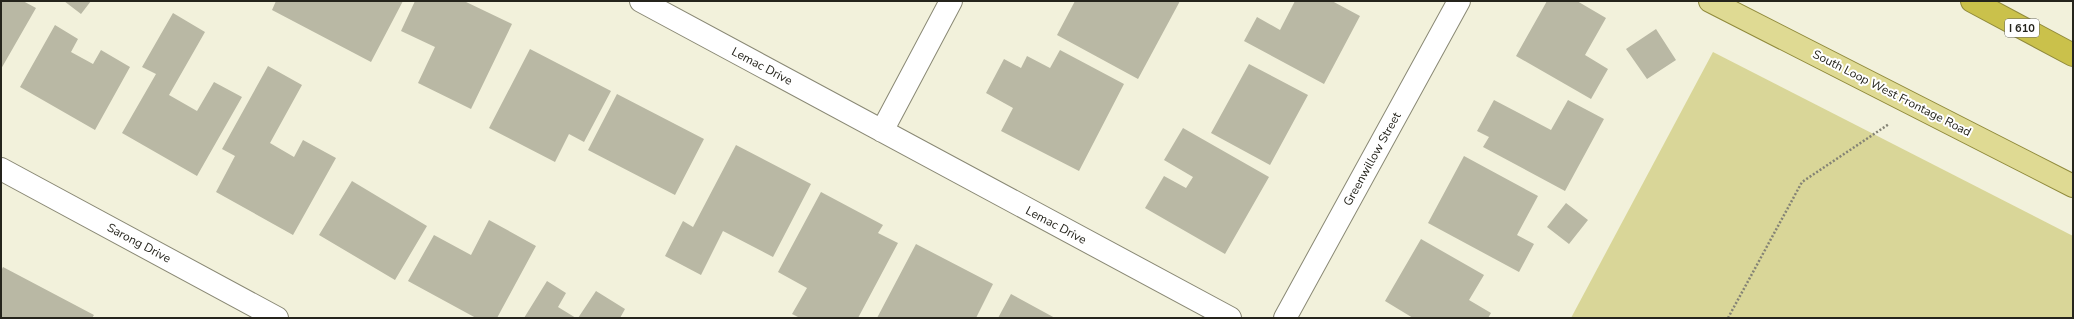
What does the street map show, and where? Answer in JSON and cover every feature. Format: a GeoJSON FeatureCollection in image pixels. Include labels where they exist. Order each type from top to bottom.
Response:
{"type":"FeatureCollection","features":[{"type":"Feature","properties":{"kind":"highway","name":"I 610"},"geometry":{"type":"LineString","coordinates":[[1972,1],[2073,55]]}},
{"type":"Feature","properties":{"kind":"main road","name":"South Loop West Frontage Road"},"geometry":{"type":"LineString","coordinates":[[1710,1],[2073,186]]}},
{"type":"Feature","properties":{"kind":"street","name":"Lemac Drive"},"geometry":{"type":"LineString","coordinates":[[641,1],[1230,318]]}},
{"type":"Feature","properties":{"kind":"street"},"geometry":{"type":"LineString","coordinates":[[882,131],[951,1]]}},
{"type":"Feature","properties":{"kind":"street","name":"Greenwillow Street"},"geometry":{"type":"LineString","coordinates":[[1285,318],[1459,1]]}},
{"type":"Feature","properties":{"kind":"street","name":"Sarong Drive"},"geometry":{"type":"LineString","coordinates":[[1,169],[277,318]]}},
{"type":"Feature","properties":{"kind":"path"},"geometry":{"type":"LineString","coordinates":[[1728,318],[1802,182],[1917,106]]}},
{"type":"Feature","properties":{"kind":"shaded area"},"geometry":{"type":"Polygon","coordinates":[[[1713,52],[2073,236],[2073,318],[1571,318],[1713,52]]]}},
{"type":"Feature","properties":{"kind":"building"},"geometry":{"type":"Polygon","coordinates":[[[1,1],[23,1],[36,8],[1,69],[1,1]]]}},
{"type":"Feature","properties":{"kind":"building"},"geometry":{"type":"Polygon","coordinates":[[[64,1],[91,1],[81,14],[64,1]]]}},
{"type":"Feature","properties":{"kind":"building"},"geometry":{"type":"Polygon","coordinates":[[[276,1],[403,1],[371,62],[272,10],[276,1]]]}},
{"type":"Feature","properties":{"kind":"building"},"geometry":{"type":"Polygon","coordinates":[[[415,1],[464,1],[512,24],[471,109],[418,83],[435,47],[401,31],[415,1]]]}},
{"type":"Feature","properties":{"kind":"building"},"geometry":{"type":"Polygon","coordinates":[[[1075,1],[1180,1],[1138,79],[1057,35],[1075,1]]]}},
{"type":"Feature","properties":{"kind":"building"},"geometry":{"type":"Polygon","coordinates":[[[1295,1],[1332,1],[1360,16],[1324,84],[1244,41],[1257,17],[1280,30],[1295,1]]]}},
{"type":"Feature","properties":{"kind":"building"},"geometry":{"type":"Polygon","coordinates":[[[1547,1],[1577,1],[1606,18],[1585,55],[1608,69],[1591,99],[1516,56],[1547,1]]]}},
{"type":"Feature","properties":{"kind":"building"},"geometry":{"type":"Polygon","coordinates":[[[173,13],[205,32],[169,95],[197,111],[214,82],[242,97],[197,176],[122,133],[156,74],[142,67],[173,13]]]}},
{"type":"Feature","properties":{"kind":"building"},"geometry":{"type":"Polygon","coordinates":[[[55,25],[78,39],[71,52],[93,64],[101,50],[130,67],[95,130],[20,87],[55,25]]]}},
{"type":"Feature","properties":{"kind":"building"},"geometry":{"type":"Polygon","coordinates":[[[1656,29],[1676,60],[1647,79],[1626,49],[1656,29]]]}},
{"type":"Feature","properties":{"kind":"building"},"geometry":{"type":"Polygon","coordinates":[[[530,49],[611,91],[584,142],[569,134],[555,162],[489,128],[530,49]]]}},
{"type":"Feature","properties":{"kind":"building"},"geometry":{"type":"Polygon","coordinates":[[[1060,50],[1124,84],[1079,171],[1001,131],[1013,108],[986,93],[1004,59],[1021,68],[1027,56],[1050,68],[1060,50]]]}},
{"type":"Feature","properties":{"kind":"building"},"geometry":{"type":"Polygon","coordinates":[[[1249,64],[1308,95],[1270,165],[1211,133],[1249,64]]]}},
{"type":"Feature","properties":{"kind":"building"},"geometry":{"type":"Polygon","coordinates":[[[268,66],[302,85],[270,143],[294,157],[303,140],[336,158],[293,235],[216,192],[235,156],[222,149],[268,66]]]}},
{"type":"Feature","properties":{"kind":"building"},"geometry":{"type":"Polygon","coordinates":[[[617,94],[704,139],[675,195],[588,150],[617,94]]]}},
{"type":"Feature","properties":{"kind":"building"},"geometry":{"type":"Polygon","coordinates":[[[1494,100],[1551,130],[1568,100],[1604,119],[1565,191],[1483,147],[1489,137],[1477,131],[1494,100]]]}},
{"type":"Feature","properties":{"kind":"building"},"geometry":{"type":"Polygon","coordinates":[[[1183,128],[1269,177],[1225,254],[1145,208],[1164,176],[1186,188],[1193,177],[1164,160],[1183,128]]]}},
{"type":"Feature","properties":{"kind":"building"},"geometry":{"type":"Polygon","coordinates":[[[736,145],[811,184],[773,257],[723,231],[701,275],[665,256],[683,221],[693,227],[736,145]]]}},
{"type":"Feature","properties":{"kind":"building"},"geometry":{"type":"Polygon","coordinates":[[[1464,156],[1538,196],[1517,235],[1534,244],[1519,272],[1428,223],[1464,156]]]}},
{"type":"Feature","properties":{"kind":"building"},"geometry":{"type":"Polygon","coordinates":[[[352,181],[427,226],[395,280],[319,235],[352,181]]]}},
{"type":"Feature","properties":{"kind":"building"},"geometry":{"type":"Polygon","coordinates":[[[821,192],[883,225],[878,233],[898,243],[858,318],[800,318],[792,314],[807,288],[778,272],[821,192]]]}},
{"type":"Feature","properties":{"kind":"building"},"geometry":{"type":"Polygon","coordinates":[[[1566,203],[1588,220],[1569,244],[1547,227],[1566,203]]]}},
{"type":"Feature","properties":{"kind":"building"},"geometry":{"type":"Polygon","coordinates":[[[489,220],[536,246],[497,318],[476,318],[408,281],[434,235],[471,255],[489,220]]]}},
{"type":"Feature","properties":{"kind":"building"},"geometry":{"type":"Polygon","coordinates":[[[1421,239],[1484,275],[1469,300],[1491,313],[1488,318],[1413,318],[1385,301],[1421,239]]]}},
{"type":"Feature","properties":{"kind":"building"},"geometry":{"type":"Polygon","coordinates":[[[916,244],[993,284],[976,318],[877,318],[916,244]]]}},
{"type":"Feature","properties":{"kind":"building"},"geometry":{"type":"Polygon","coordinates":[[[3,267],[94,315],[92,318],[1,318],[1,271],[3,267]]]}},
{"type":"Feature","properties":{"kind":"building"},"geometry":{"type":"Polygon","coordinates":[[[547,281],[566,293],[558,307],[576,318],[524,318],[547,281]]]}},
{"type":"Feature","properties":{"kind":"building"},"geometry":{"type":"Polygon","coordinates":[[[596,291],[625,309],[620,318],[578,318],[596,291]]]}},
{"type":"Feature","properties":{"kind":"building"},"geometry":{"type":"Polygon","coordinates":[[[1011,294],[1055,318],[998,318],[1011,294]]]}}]}
